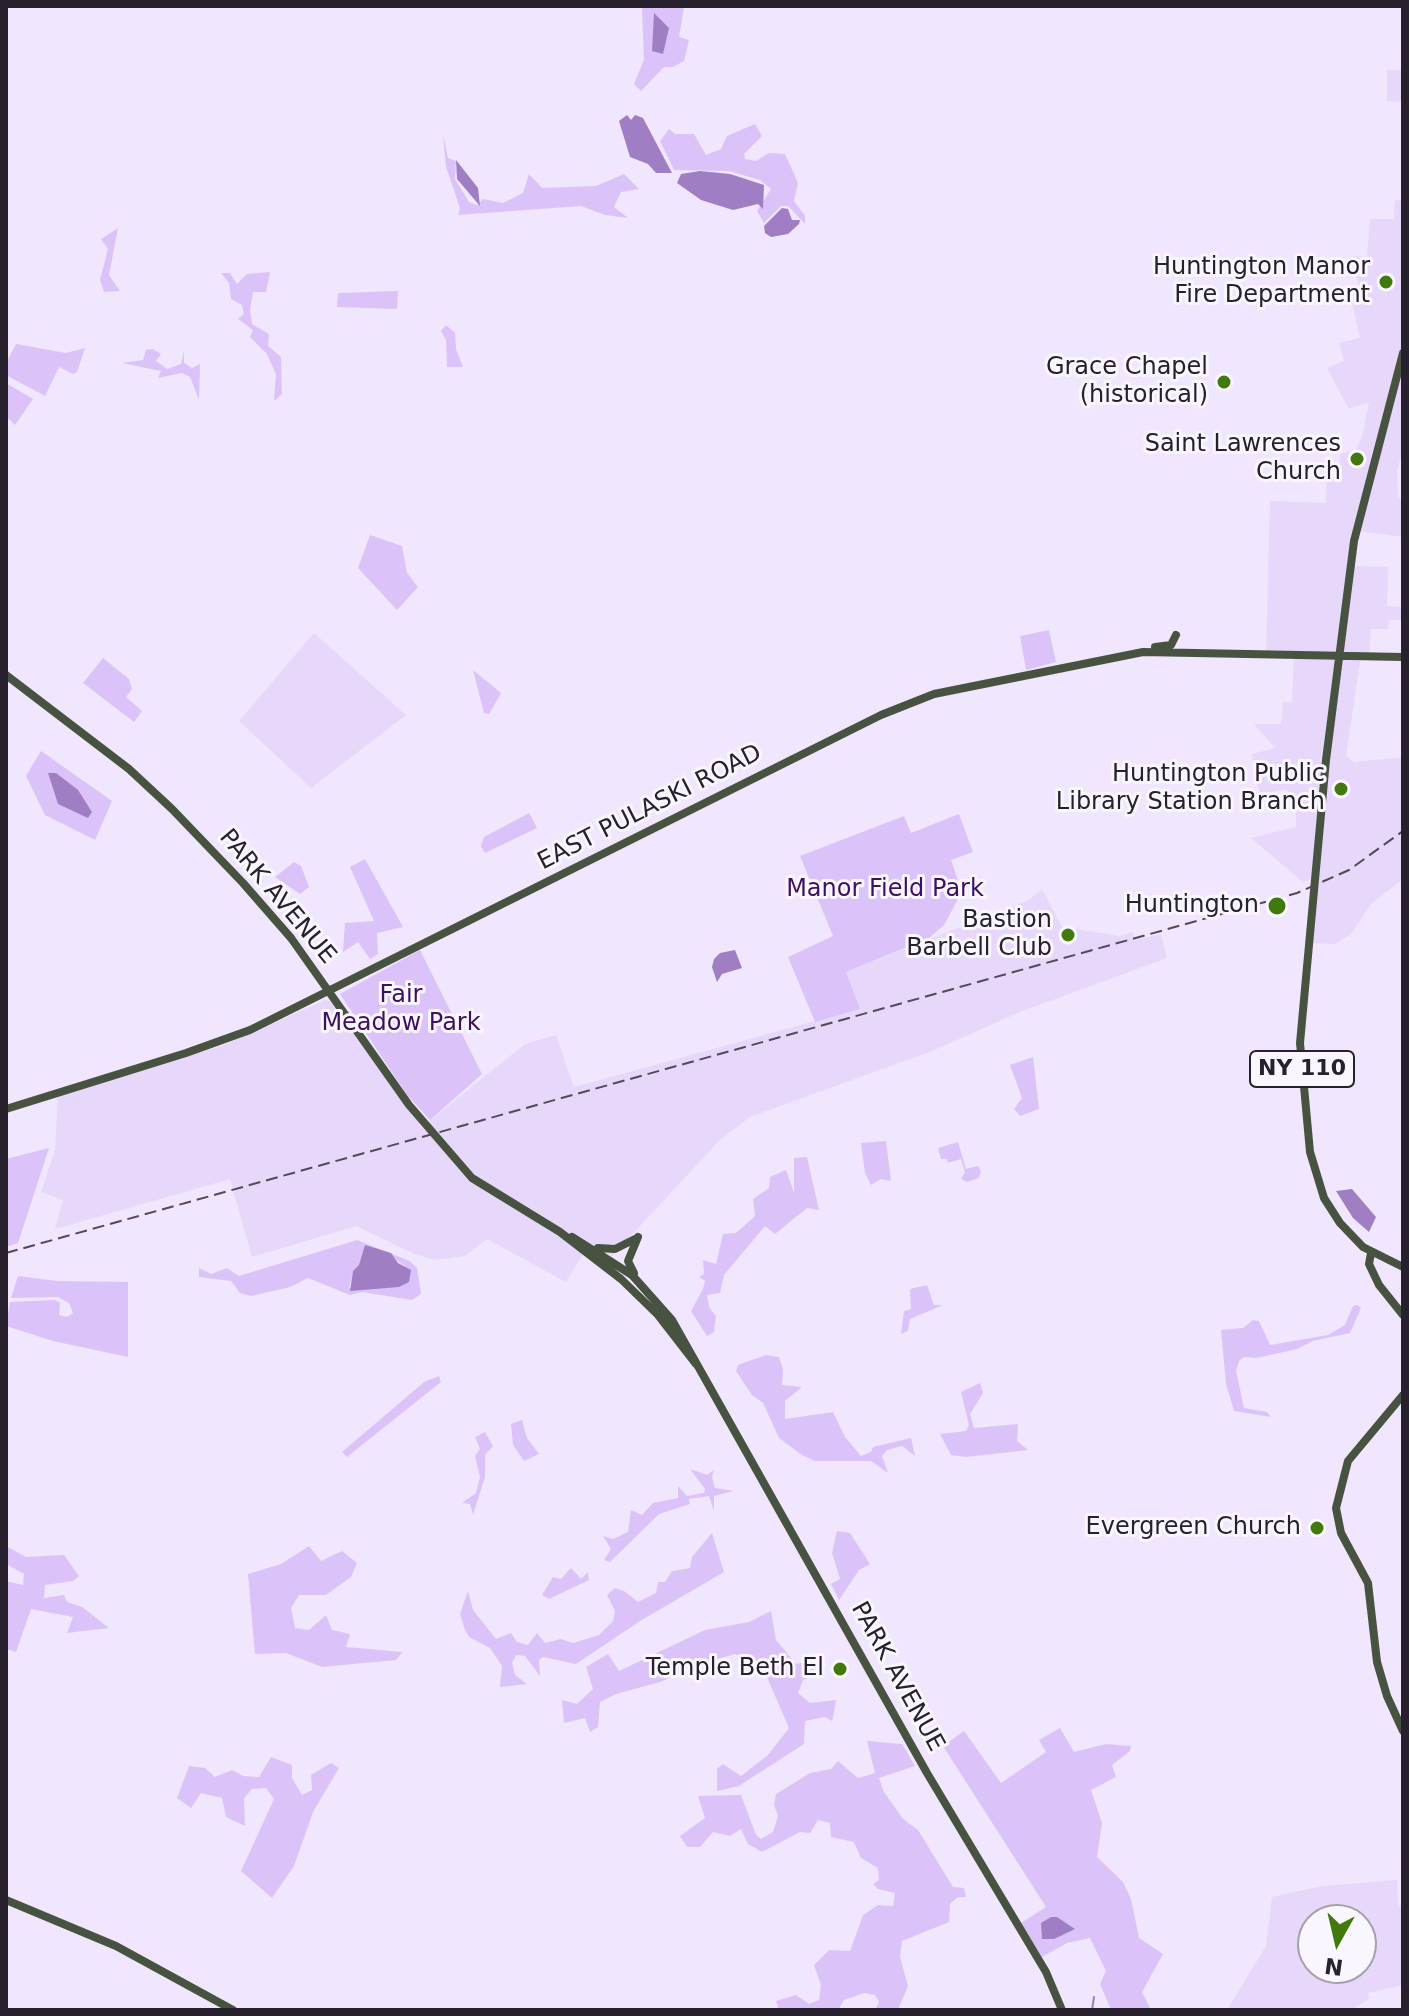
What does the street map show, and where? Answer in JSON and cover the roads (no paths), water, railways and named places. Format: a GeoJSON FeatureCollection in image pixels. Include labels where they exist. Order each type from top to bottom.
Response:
{"type":"FeatureCollection","features":[{"type":"Feature","properties":{"kind":"main road","name":"NY 110"},"geometry":{"type":"LineString","coordinates":[[1403,353],[1354,541],[1307,937],[1300,1043],[1310,1152],[1319,1185],[1340,1223],[1371,1253],[1403,1267]]}},
{"type":"Feature","properties":{"kind":"main road"},"geometry":{"type":"LineString","coordinates":[[1143,652],[1171,645],[1176,635]]}},
{"type":"Feature","properties":{"kind":"main road","name":"EAST PULASKI ROAD"},"geometry":{"type":"LineString","coordinates":[[6,1109],[217,1043],[904,704],[954,689],[1143,652],[1403,657]]}},
{"type":"Feature","properties":{"kind":"main road","name":"PARK AVENUE"},"geometry":{"type":"LineString","coordinates":[[6,675],[129,769],[172,809],[275,918],[409,1105],[472,1178],[563,1235],[621,1279],[658,1315],[696,1364]]}},
{"type":"Feature","properties":{"kind":"main road"},"geometry":{"type":"LineString","coordinates":[[563,1235],[612,1264],[616,1263],[615,1271],[621,1279]]}},
{"type":"Feature","properties":{"kind":"main road","name":"PARK AVENUE"},"geometry":{"type":"LineString","coordinates":[[563,1235],[591,1247],[616,1263],[644,1285],[672,1320],[927,1773],[1046,1972],[1062,2010]]}},
{"type":"Feature","properties":{"kind":"main road"},"geometry":{"type":"LineString","coordinates":[[591,1247],[615,1249],[638,1237],[628,1263],[644,1285]]}},
{"type":"Feature","properties":{"kind":"main road"},"geometry":{"type":"LineString","coordinates":[[1371,1253],[1369,1264],[1373,1274],[1403,1315]]}},
{"type":"Feature","properties":{"kind":"main road"},"geometry":{"type":"LineString","coordinates":[[658,1315],[669,1326],[672,1320]]}},
{"type":"Feature","properties":{"kind":"main road"},"geometry":{"type":"LineString","coordinates":[[1403,1395],[1348,1461],[1336,1508],[1341,1533],[1368,1583],[1377,1662],[1387,1696],[1403,1731]]}},
{"type":"Feature","properties":{"kind":"main road"},"geometry":{"type":"LineString","coordinates":[[6,1900],[116,1946],[233,2010]]}},
{"type":"Feature","properties":{"kind":"waterway"},"geometry":{"type":"LineString","coordinates":[[1092,2010],[1094,1997]]}},
{"type":"Feature","properties":{"kind":"railway"},"geometry":{"type":"LineString","coordinates":[[6,1253],[1297,893],[1349,870],[1403,831]]}},
{"type":"Feature","properties":{"kind":"place","name":"Huntington Manor Fire Department"},"geometry":{"type":"Point","coordinates":[1386,282]}},
{"type":"Feature","properties":{"kind":"place","name":"Grace Chapel (historical)"},"geometry":{"type":"Point","coordinates":[1224,382]}},
{"type":"Feature","properties":{"kind":"place","name":"Saint Lawrences Church"},"geometry":{"type":"Point","coordinates":[1357,459]}},
{"type":"Feature","properties":{"kind":"place","name":"Huntington Public Library Station Branch"},"geometry":{"type":"Point","coordinates":[1341,789]}},
{"type":"Feature","properties":{"kind":"place","name":"Huntington"},"geometry":{"type":"Point","coordinates":[1277,906]}},
{"type":"Feature","properties":{"kind":"place","name":"Bastion Barbell Club"},"geometry":{"type":"Point","coordinates":[1068,935]}},
{"type":"Feature","properties":{"kind":"place","name":"Evergreen Church"},"geometry":{"type":"Point","coordinates":[1317,1528]}},
{"type":"Feature","properties":{"kind":"place","name":"Temple Beth El"},"geometry":{"type":"Point","coordinates":[840,1669]}},
{"type":"Feature","properties":{"kind":"park label","name":"Manor Field Park"},"geometry":{"type":"Point","coordinates":[885,890]}},
{"type":"Feature","properties":{"kind":"park label","name":"Fair Meadow Park"},"geometry":{"type":"Point","coordinates":[401,1010]}}]}
